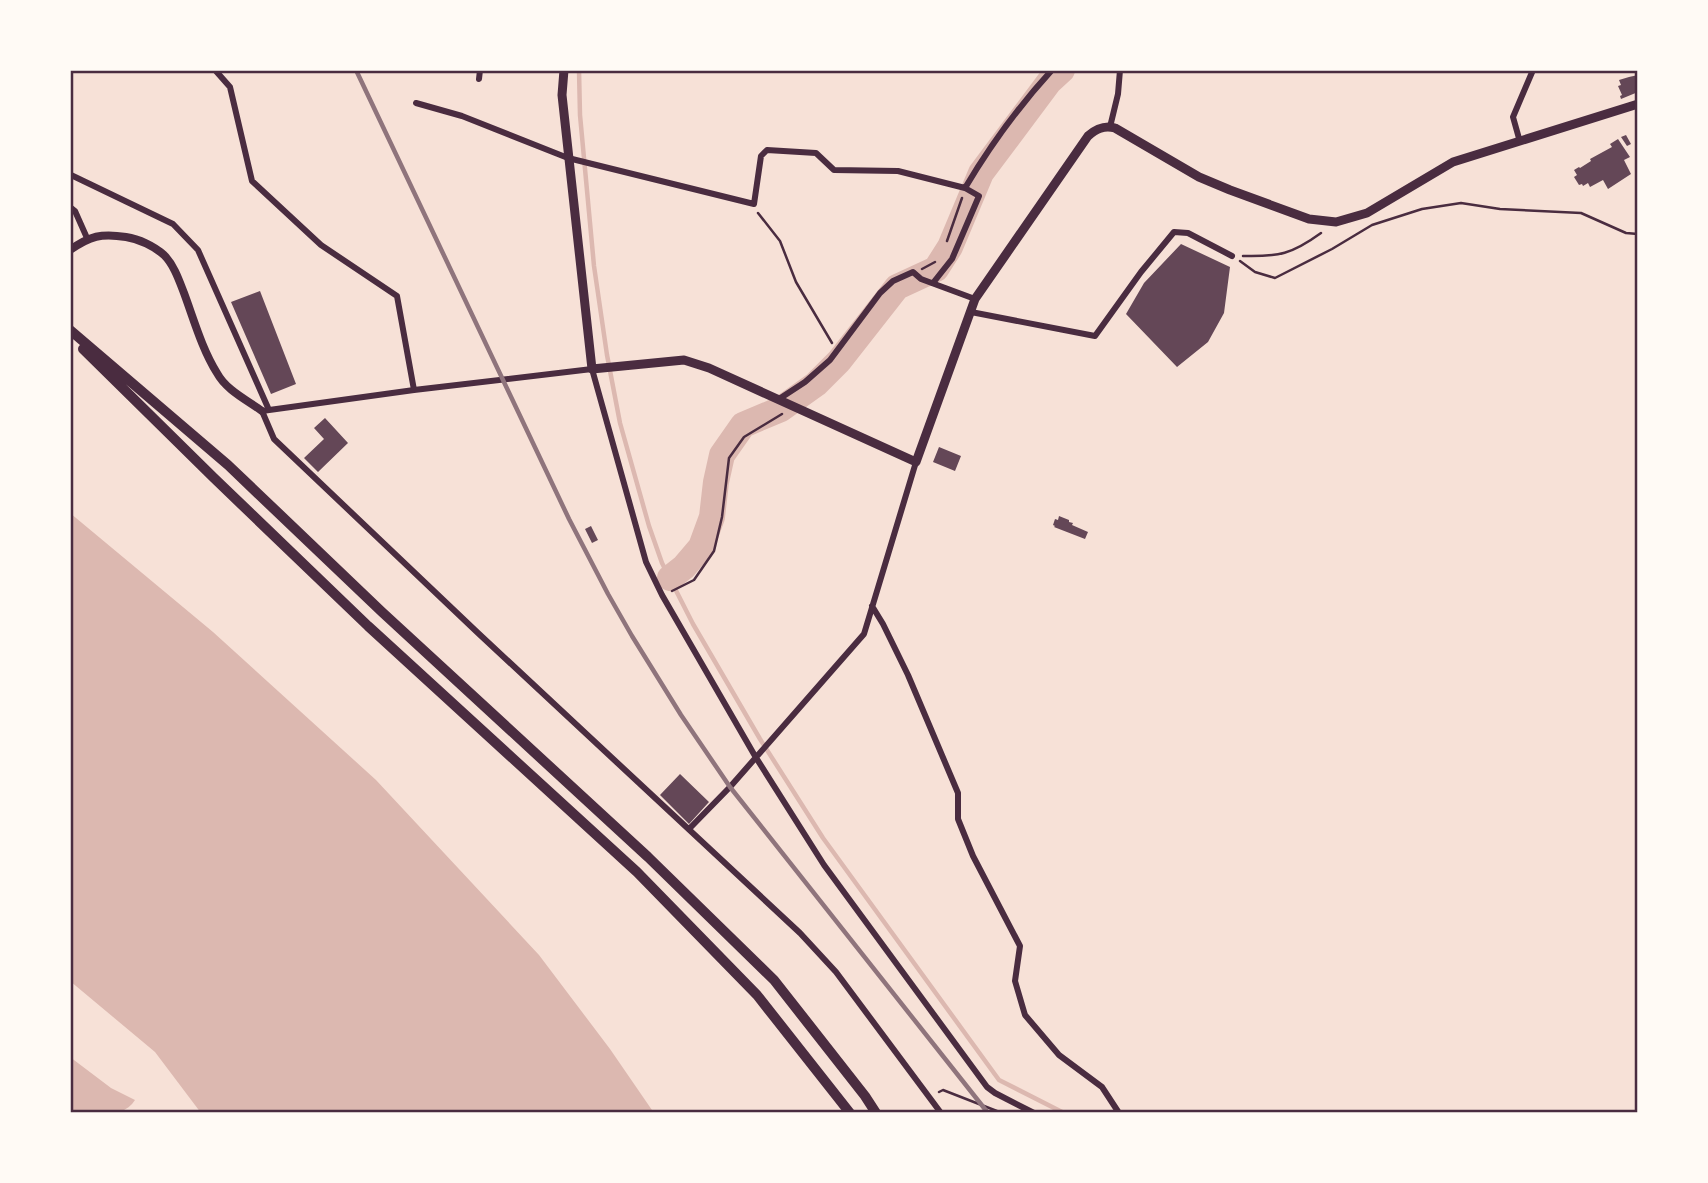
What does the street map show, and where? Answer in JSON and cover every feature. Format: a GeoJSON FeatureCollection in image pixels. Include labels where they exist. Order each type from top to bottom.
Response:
{"type":"FeatureCollection","features":[{"type":"Feature","properties":{"kind":"main road"},"geometry":{"type":"LineString","coordinates":[[564,70],[562,95],[568,158],[596,368],[684,360],[709,368],[916,462],[975,299],[1088,136],[1095,130],[1110,127],[1199,177],[1309,219],[1336,222],[1367,213],[1453,162],[1638,104]]}},
{"type":"Feature","properties":{"kind":"main road"},"geometry":{"type":"LineString","coordinates":[[70,330],[228,465],[382,612],[648,857],[774,980],[876,1113]]}},
{"type":"Feature","properties":{"kind":"main road"},"geometry":{"type":"LineString","coordinates":[[70,336],[359,617],[636,872],[757,995],[850,1113]]}},
{"type":"Feature","properties":{"kind":"street"},"geometry":{"type":"LineString","coordinates":[[215,70],[230,87],[252,181],[321,245],[397,296],[414,390]]}},
{"type":"Feature","properties":{"kind":"street"},"geometry":{"type":"LineString","coordinates":[[479,79],[480,70]]}},
{"type":"Feature","properties":{"kind":"street"},"geometry":{"type":"LineString","coordinates":[[970,191],[1013,116],[1052,70]]}},
{"type":"Feature","properties":{"kind":"street"},"geometry":{"type":"LineString","coordinates":[[1110,127],[1120,70]]}},
{"type":"Feature","properties":{"kind":"street"},"geometry":{"type":"LineString","coordinates":[[1520,142],[1513,117],[1533,70]]}},
{"type":"Feature","properties":{"kind":"street"},"geometry":{"type":"LineString","coordinates":[[416,103],[461,116],[568,158],[754,204],[761,156],[767,149],[816,153],[834,170],[898,171],[970,191],[979,196],[952,259],[933,283]]}},
{"type":"Feature","properties":{"kind":"street"},"geometry":{"type":"LineString","coordinates":[[70,173],[173,224],[198,250],[266,410],[274,439],[800,933],[836,972],[942,1113]]}},
{"type":"Feature","properties":{"kind":"street"},"geometry":{"type":"LineString","coordinates":[[70,207],[75,211],[87,238]]}},
{"type":"Feature","properties":{"kind":"street"},"geometry":{"type":"LineString","coordinates":[[971,312],[1095,336],[1174,232],[1188,233],[1232,256]]}},
{"type":"Feature","properties":{"kind":"street"},"geometry":{"type":"LineString","coordinates":[[70,250],[87,238],[112,235],[134,238],[165,256],[177,273],[218,377],[234,391],[266,410],[596,368],[646,562],[662,595],[755,756],[847,898],[987,1087],[1034,1113]]}},
{"type":"Feature","properties":{"kind":"street"},"geometry":{"type":"LineString","coordinates":[[781,401],[837,352],[880,293],[894,281],[917,275],[975,299]]}},
{"type":"Feature","properties":{"kind":"street"},"geometry":{"type":"LineString","coordinates":[[690,829],[864,634],[916,462]]}},
{"type":"Feature","properties":{"kind":"street"},"geometry":{"type":"LineString","coordinates":[[872,606],[908,675],[958,793],[958,819],[973,856],[1020,946],[1015,981],[1025,1015],[1059,1055],[1102,1087],[1119,1113]]}},
{"type":"Feature","properties":{"kind":"path"},"geometry":{"type":"LineString","coordinates":[[944,248],[970,191]]}},
{"type":"Feature","properties":{"kind":"path"},"geometry":{"type":"LineString","coordinates":[[1232,256],[1255,272],[1275,278],[1372,225],[1422,209],[1461,203],[1500,209],[1581,213],[1626,233],[1638,233]]}},
{"type":"Feature","properties":{"kind":"path"},"geometry":{"type":"LineString","coordinates":[[754,204],[759,215],[780,241],[796,282],[837,352]]}},
{"type":"Feature","properties":{"kind":"path"},"geometry":{"type":"LineString","coordinates":[[1232,256],[1269,257],[1300,248],[1336,222]]}},
{"type":"Feature","properties":{"kind":"path"},"geometry":{"type":"LineString","coordinates":[[917,275],[937,261]]}},
{"type":"Feature","properties":{"kind":"path"},"geometry":{"type":"LineString","coordinates":[[670,591],[694,580],[713,551],[722,517],[729,458],[744,437],[794,407]]}},
{"type":"Feature","properties":{"kind":"path"},"geometry":{"type":"LineString","coordinates":[[930,1097],[943,1090],[1002,1113]]}},
{"type":"Feature","properties":{"kind":"shaded area"},"geometry":{"type":"Polygon","coordinates":[[[70,513],[213,632],[376,780],[539,955],[654,1113],[201,1113],[155,1052],[70,981],[70,513]]]}},
{"type":"Feature","properties":{"kind":"shaded area"},"geometry":{"type":"Polygon","coordinates":[[[70,1057],[111,1088],[135,1100],[130,1106],[115,1113],[70,1113],[70,1057]]]}},
{"type":"Feature","properties":{"kind":"building"},"geometry":{"type":"Polygon","coordinates":[[[1638,75],[1638,92],[1621,99],[1619,80],[1638,75]]]}},
{"type":"Feature","properties":{"kind":"building"},"geometry":{"type":"Polygon","coordinates":[[[1626,135],[1631,144],[1627,146],[1621,137],[1626,135]]]}},
{"type":"Feature","properties":{"kind":"building"},"geometry":{"type":"Polygon","coordinates":[[[1618,139],[1630,157],[1624,160],[1631,174],[1608,189],[1603,180],[1590,187],[1588,183],[1579,185],[1574,177],[1577,175],[1574,170],[1612,147],[1610,144],[1618,139]]]}},
{"type":"Feature","properties":{"kind":"building"},"geometry":{"type":"Polygon","coordinates":[[[1181,244],[1230,267],[1224,313],[1208,342],[1177,367],[1126,314],[1144,283],[1181,244]]]}},
{"type":"Feature","properties":{"kind":"building"},"geometry":{"type":"Polygon","coordinates":[[[260,291],[296,384],[271,394],[231,302],[260,291]]]}},
{"type":"Feature","properties":{"kind":"building"},"geometry":{"type":"Polygon","coordinates":[[[325,418],[348,443],[318,472],[304,458],[324,439],[314,428],[325,418]]]}},
{"type":"Feature","properties":{"kind":"building"},"geometry":{"type":"Polygon","coordinates":[[[939,447],[961,456],[955,471],[933,462],[939,447]]]}},
{"type":"Feature","properties":{"kind":"building"},"geometry":{"type":"Polygon","coordinates":[[[1059,516],[1088,532],[1085,539],[1054,527],[1055,519],[1058,520],[1059,516]]]}},
{"type":"Feature","properties":{"kind":"building"},"geometry":{"type":"Polygon","coordinates":[[[591,526],[598,540],[592,543],[585,529],[591,526]]]}},
{"type":"Feature","properties":{"kind":"building"},"geometry":{"type":"Polygon","coordinates":[[[680,774],[709,802],[689,824],[660,795],[680,774]]]}},
{"type":"Feature","properties":{"kind":"waterway"},"geometry":{"type":"LineString","coordinates":[[579,70],[580,115],[594,266],[607,355],[620,423],[662,563],[693,624],[760,739],[823,838],[999,1080],[1064,1113]]}},
{"type":"Feature","properties":{"kind":"waterway"},"geometry":{"type":"LineString","coordinates":[[670,578],[684,567],[701,547],[712,517],[722,455],[743,425],[781,409],[816,384],[839,361],[897,287],[936,269],[950,247],[981,173],[1049,82],[1062,70]]}},
{"type":"Feature","properties":{"kind":"railway"},"geometry":{"type":"LineString","coordinates":[[356,70],[569,519],[632,636],[730,787],[988,1113]]}}]}
